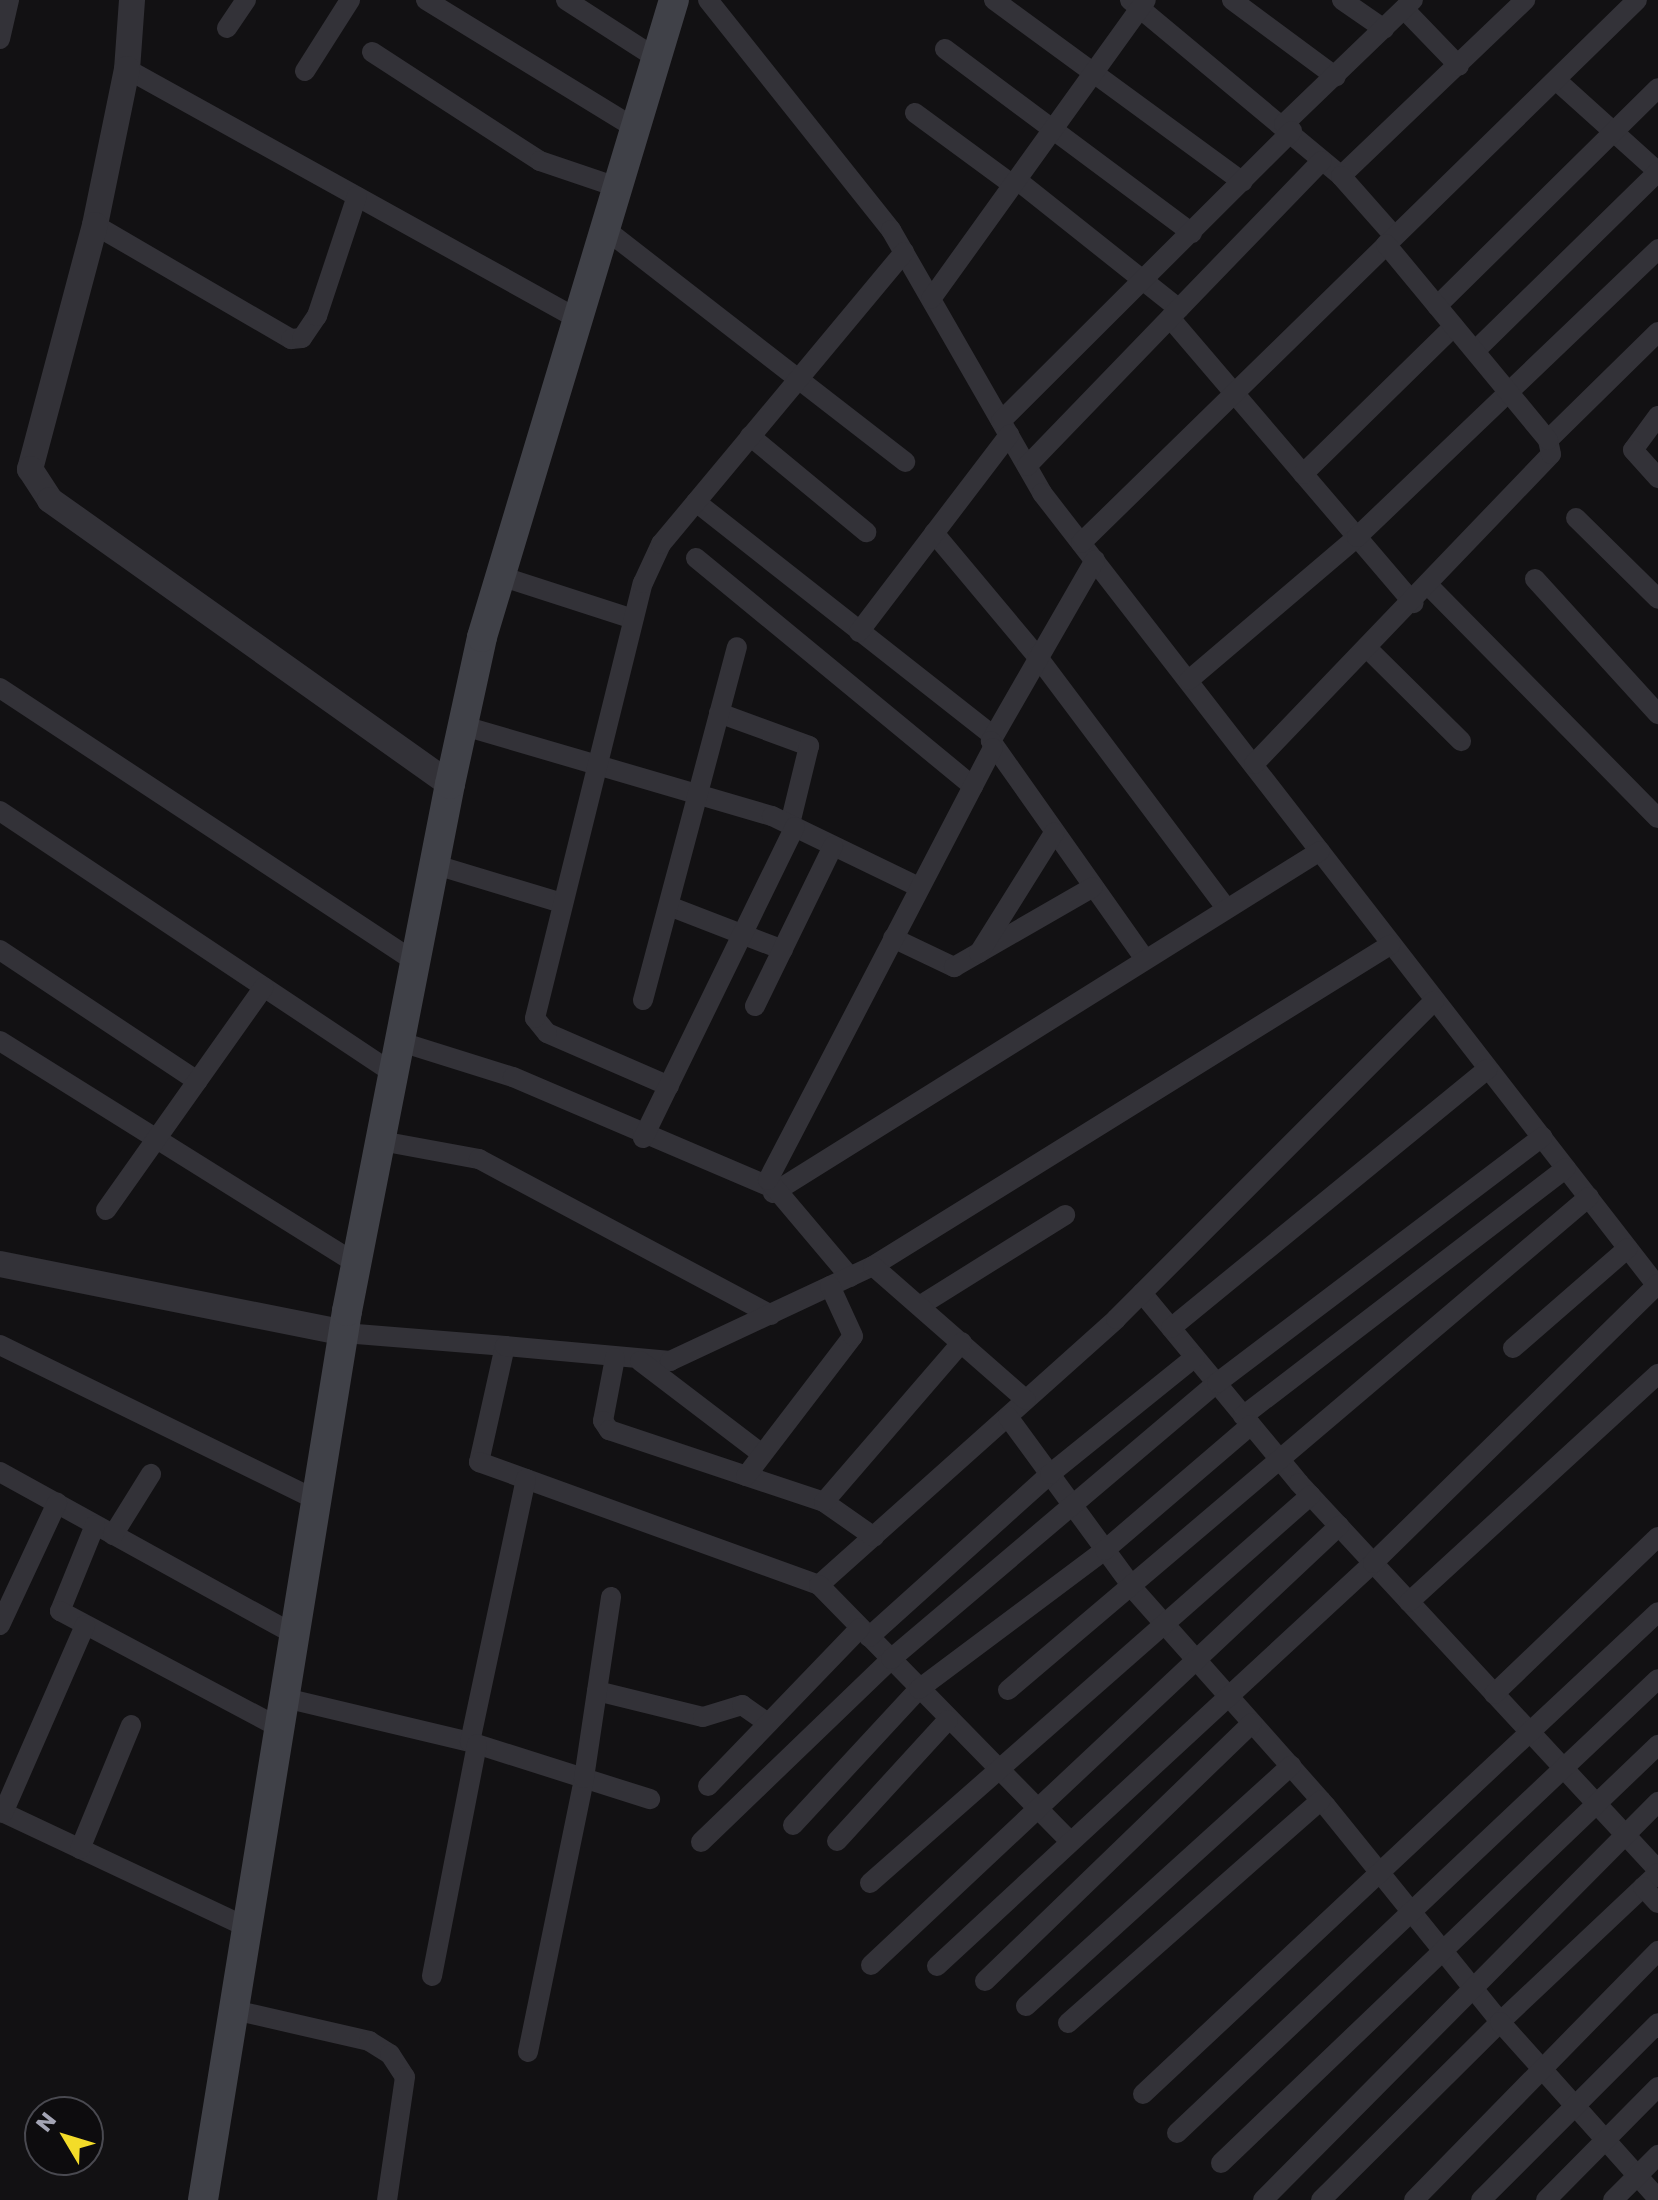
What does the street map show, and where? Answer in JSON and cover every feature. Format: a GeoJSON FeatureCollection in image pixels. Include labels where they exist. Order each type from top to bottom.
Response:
{"type":"FeatureCollection","features":[{"type":"Feature","properties":{"kind":"main road"},"geometry":{"type":"LineString","coordinates":[[203,2200],[344,1333],[450,784],[500,576],[674,0]]}},
{"type":"Feature","properties":{"kind":"street"},"geometry":{"type":"LineString","coordinates":[[0,39],[9,0]]}},
{"type":"Feature","properties":{"kind":"street"},"geometry":{"type":"LineString","coordinates":[[132,0],[127,69],[95,225],[28,456],[37,484],[50,500],[450,784]]}},
{"type":"Feature","properties":{"kind":"street"},"geometry":{"type":"LineString","coordinates":[[227,28],[246,0]]}},
{"type":"Feature","properties":{"kind":"street"},"geometry":{"type":"LineString","coordinates":[[305,71],[350,0]]}},
{"type":"Feature","properties":{"kind":"street"},"geometry":{"type":"LineString","coordinates":[[426,0],[635,128]]}},
{"type":"Feature","properties":{"kind":"street"},"geometry":{"type":"LineString","coordinates":[[566,0],[656,58]]}},
{"type":"Feature","properties":{"kind":"street"},"geometry":{"type":"LineString","coordinates":[[708,0],[904,252],[1027,466],[1081,543],[1254,764],[1390,945],[1658,1285],[1373,1563],[1225,1692],[937,1966]]}},
{"type":"Feature","properties":{"kind":"street"},"geometry":{"type":"LineString","coordinates":[[994,0],[1243,182]]}},
{"type":"Feature","properties":{"kind":"street"},"geometry":{"type":"LineString","coordinates":[[1232,0],[1336,77]]}},
{"type":"Feature","properties":{"kind":"street"},"geometry":{"type":"LineString","coordinates":[[1342,0],[1384,29]]}},
{"type":"Feature","properties":{"kind":"street"},"geometry":{"type":"LineString","coordinates":[[1341,176],[1525,0]]}},
{"type":"Feature","properties":{"kind":"street"},"geometry":{"type":"LineString","coordinates":[[1081,543],[1637,0]]}},
{"type":"Feature","properties":{"kind":"street"},"geometry":{"type":"LineString","coordinates":[[931,299],[1054,130],[1139,3],[1288,127],[1341,176],[1437,306],[1548,440],[1547,462],[1254,764]]}},
{"type":"Feature","properties":{"kind":"street"},"geometry":{"type":"LineString","coordinates":[[859,632],[934,533],[1005,428],[1243,182],[1288,127],[1408,4],[1459,66]]}},
{"type":"Feature","properties":{"kind":"street"},"geometry":{"type":"LineString","coordinates":[[945,49],[1192,233]]}},
{"type":"Feature","properties":{"kind":"street"},"geometry":{"type":"LineString","coordinates":[[372,52],[540,161],[617,187]]}},
{"type":"Feature","properties":{"kind":"street"},"geometry":{"type":"LineString","coordinates":[[127,69],[578,319]]}},
{"type":"Feature","properties":{"kind":"street"},"geometry":{"type":"LineString","coordinates":[[1475,351],[1658,172],[1556,80]]}},
{"type":"Feature","properties":{"kind":"street"},"geometry":{"type":"LineString","coordinates":[[1437,306],[1658,88]]}},
{"type":"Feature","properties":{"kind":"street"},"geometry":{"type":"LineString","coordinates":[[915,113],[1015,182],[1145,280],[1175,313],[1233,392],[1413,603]]}},
{"type":"Feature","properties":{"kind":"street"},"geometry":{"type":"LineString","coordinates":[[1027,466],[1322,161]]}},
{"type":"Feature","properties":{"kind":"street"},"geometry":{"type":"LineString","coordinates":[[95,225],[291,339],[302,338],[317,316],[357,196]]}},
{"type":"Feature","properties":{"kind":"street"},"geometry":{"type":"LineString","coordinates":[[605,229],[905,462]]}},
{"type":"Feature","properties":{"kind":"street"},"geometry":{"type":"LineString","coordinates":[[1189,680],[1357,537],[1658,249]]}},
{"type":"Feature","properties":{"kind":"street"},"geometry":{"type":"LineString","coordinates":[[669,1086],[537,1024],[594,764],[633,619],[653,556],[795,379],[904,252]]}},
{"type":"Feature","properties":{"kind":"street"},"geometry":{"type":"LineString","coordinates":[[1303,474],[1454,326]]}},
{"type":"Feature","properties":{"kind":"street"},"geometry":{"type":"LineString","coordinates":[[1548,440],[1658,332]]}},
{"type":"Feature","properties":{"kind":"street"},"geometry":{"type":"LineString","coordinates":[[1658,416],[1633,450],[1658,478]]}},
{"type":"Feature","properties":{"kind":"street"},"geometry":{"type":"LineString","coordinates":[[750,436],[866,532]]}},
{"type":"Feature","properties":{"kind":"street"},"geometry":{"type":"LineString","coordinates":[[696,502],[992,741],[1144,958]]}},
{"type":"Feature","properties":{"kind":"street"},"geometry":{"type":"LineString","coordinates":[[1576,518],[1658,599]]}},
{"type":"Feature","properties":{"kind":"street"},"geometry":{"type":"LineString","coordinates":[[934,533],[1037,656],[1226,908]]}},
{"type":"Feature","properties":{"kind":"street"},"geometry":{"type":"LineString","coordinates":[[696,558],[973,786]]}},
{"type":"Feature","properties":{"kind":"street"},"geometry":{"type":"LineString","coordinates":[[770,1190],[893,938],[973,786],[992,741],[1037,656],[1095,560]]}},
{"type":"Feature","properties":{"kind":"street"},"geometry":{"type":"LineString","coordinates":[[500,576],[633,619]]}},
{"type":"Feature","properties":{"kind":"street"},"geometry":{"type":"LineString","coordinates":[[1535,579],[1657,710]]}},
{"type":"Feature","properties":{"kind":"street"},"geometry":{"type":"LineString","coordinates":[[1429,586],[1658,818]]}},
{"type":"Feature","properties":{"kind":"street"},"geometry":{"type":"LineString","coordinates":[[643,1000],[737,647]]}},
{"type":"Feature","properties":{"kind":"street"},"geometry":{"type":"LineString","coordinates":[[1368,649],[1461,741]]}},
{"type":"Feature","properties":{"kind":"street"},"geometry":{"type":"LineString","coordinates":[[0,688],[417,963]]}},
{"type":"Feature","properties":{"kind":"street"},"geometry":{"type":"LineString","coordinates":[[643,1138],[793,826],[809,746],[719,713]]}},
{"type":"Feature","properties":{"kind":"street"},"geometry":{"type":"LineString","coordinates":[[464,726],[696,794],[793,826],[919,887]]}},
{"type":"Feature","properties":{"kind":"street"},"geometry":{"type":"LineString","coordinates":[[0,811],[395,1074]]}},
{"type":"Feature","properties":{"kind":"street"},"geometry":{"type":"LineString","coordinates":[[977,956],[1054,833]]}},
{"type":"Feature","properties":{"kind":"street"},"geometry":{"type":"LineString","coordinates":[[755,1006],[833,846]]}},
{"type":"Feature","properties":{"kind":"street"},"geometry":{"type":"LineString","coordinates":[[770,1190],[1320,851]]}},
{"type":"Feature","properties":{"kind":"street"},"geometry":{"type":"LineString","coordinates":[[436,865],[562,903]]}},
{"type":"Feature","properties":{"kind":"street"},"geometry":{"type":"LineString","coordinates":[[893,938],[947,966],[977,956],[1093,887]]}},
{"type":"Feature","properties":{"kind":"street"},"geometry":{"type":"LineString","coordinates":[[669,906],[783,950]]}},
{"type":"Feature","properties":{"kind":"street"},"geometry":{"type":"LineString","coordinates":[[0,1264],[344,1333],[640,1361],[684,1357],[873,1266],[1390,945]]}},
{"type":"Feature","properties":{"kind":"street"},"geometry":{"type":"LineString","coordinates":[[0,950],[197,1081]]}},
{"type":"Feature","properties":{"kind":"street"},"geometry":{"type":"LineString","coordinates":[[106,1210],[264,987]]}},
{"type":"Feature","properties":{"kind":"street"},"geometry":{"type":"LineString","coordinates":[[819,1585],[1142,1293],[1434,1001]]}},
{"type":"Feature","properties":{"kind":"street"},"geometry":{"type":"LineString","coordinates":[[0,1041],[357,1264]]}},
{"type":"Feature","properties":{"kind":"street"},"geometry":{"type":"LineString","coordinates":[[401,1042],[513,1077],[643,1138],[770,1190],[850,1277]]}},
{"type":"Feature","properties":{"kind":"street"},"geometry":{"type":"LineString","coordinates":[[1171,1328],[1488,1069]]}},
{"type":"Feature","properties":{"kind":"street"},"geometry":{"type":"LineString","coordinates":[[701,1842],[891,1659],[1217,1383],[1542,1137]]}},
{"type":"Feature","properties":{"kind":"street"},"geometry":{"type":"LineString","coordinates":[[381,1141],[479,1159],[771,1315]]}},
{"type":"Feature","properties":{"kind":"street"},"geometry":{"type":"LineString","coordinates":[[793,1825],[919,1689],[1105,1550],[1247,1420],[1566,1168]]}},
{"type":"Feature","properties":{"kind":"street"},"geometry":{"type":"LineString","coordinates":[[1008,1690],[1133,1588],[1278,1457],[1589,1197]]}},
{"type":"Feature","properties":{"kind":"street"},"geometry":{"type":"LineString","coordinates":[[921,1305],[1065,1215]]}},
{"type":"Feature","properties":{"kind":"street"},"geometry":{"type":"LineString","coordinates":[[1513,1348],[1628,1248]]}},
{"type":"Feature","properties":{"kind":"street"},"geometry":{"type":"LineString","coordinates":[[873,1266],[1026,1400]]}},
{"type":"Feature","properties":{"kind":"street"},"geometry":{"type":"LineString","coordinates":[[746,1476],[853,1336],[830,1286]]}},
{"type":"Feature","properties":{"kind":"street"},"geometry":{"type":"LineString","coordinates":[[1142,1293],[1311,1495],[1624,1833],[1653,1877],[1658,1903]]}},
{"type":"Feature","properties":{"kind":"street"},"geometry":{"type":"LineString","coordinates":[[824,1502],[962,1342]]}},
{"type":"Feature","properties":{"kind":"street"},"geometry":{"type":"LineString","coordinates":[[0,1345],[317,1500]]}},
{"type":"Feature","properties":{"kind":"street"},"geometry":{"type":"LineString","coordinates":[[505,1346],[479,1462],[819,1585],[1069,1840]]}},
{"type":"Feature","properties":{"kind":"street"},"geometry":{"type":"LineString","coordinates":[[708,1786],[768,1723],[865,1632],[1050,1474],[1195,1357]]}},
{"type":"Feature","properties":{"kind":"street"},"geometry":{"type":"LineString","coordinates":[[615,1358],[605,1427],[824,1502],[874,1537]]}},
{"type":"Feature","properties":{"kind":"street"},"geometry":{"type":"LineString","coordinates":[[640,1361],[762,1454]]}},
{"type":"Feature","properties":{"kind":"street"},"geometry":{"type":"LineString","coordinates":[[1409,1602],[1658,1374]]}},
{"type":"Feature","properties":{"kind":"street"},"geometry":{"type":"LineString","coordinates":[[1008,1417],[1133,1588],[1321,1800],[1500,2022],[1658,2199]]}},
{"type":"Feature","properties":{"kind":"street"},"geometry":{"type":"LineString","coordinates":[[0,1472],[295,1635]]}},
{"type":"Feature","properties":{"kind":"street"},"geometry":{"type":"LineString","coordinates":[[151,1474],[104,1530],[58,1603],[85,1625],[280,1728]]}},
{"type":"Feature","properties":{"kind":"street"},"geometry":{"type":"LineString","coordinates":[[432,1976],[526,1479]]}},
{"type":"Feature","properties":{"kind":"street"},"geometry":{"type":"LineString","coordinates":[[870,1883],[1311,1495]]}},
{"type":"Feature","properties":{"kind":"street"},"geometry":{"type":"LineString","coordinates":[[0,1625],[57,1503]]}},
{"type":"Feature","properties":{"kind":"street"},"geometry":{"type":"LineString","coordinates":[[871,1965],[1339,1526]]}},
{"type":"Feature","properties":{"kind":"street"},"geometry":{"type":"LineString","coordinates":[[1494,1694],[1658,1537]]}},
{"type":"Feature","properties":{"kind":"street"},"geometry":{"type":"LineString","coordinates":[[528,2052],[584,1778],[611,1597]]}},
{"type":"Feature","properties":{"kind":"street"},"geometry":{"type":"LineString","coordinates":[[1143,2094],[1533,1735],[1658,1612]]}},
{"type":"Feature","properties":{"kind":"street"},"geometry":{"type":"LineString","coordinates":[[85,1625],[2,1812],[247,1927]]}},
{"type":"Feature","properties":{"kind":"street"},"geometry":{"type":"LineString","coordinates":[[1177,2133],[1658,1679]]}},
{"type":"Feature","properties":{"kind":"street"},"geometry":{"type":"LineString","coordinates":[[597,1691],[703,1717],[742,1705],[768,1723]]}},
{"type":"Feature","properties":{"kind":"street"},"geometry":{"type":"LineString","coordinates":[[285,1698],[474,1743],[650,1799]]}},
{"type":"Feature","properties":{"kind":"street"},"geometry":{"type":"LineString","coordinates":[[837,1841],[948,1720]]}},
{"type":"Feature","properties":{"kind":"street"},"geometry":{"type":"LineString","coordinates":[[985,1981],[1252,1723]]}},
{"type":"Feature","properties":{"kind":"street"},"geometry":{"type":"LineString","coordinates":[[80,1849],[131,1725]]}},
{"type":"Feature","properties":{"kind":"street"},"geometry":{"type":"LineString","coordinates":[[1221,2163],[1440,1948],[1658,1745]]}},
{"type":"Feature","properties":{"kind":"street"},"geometry":{"type":"LineString","coordinates":[[1026,2006],[1291,1766]]}},
{"type":"Feature","properties":{"kind":"street"},"geometry":{"type":"LineString","coordinates":[[1068,2023],[1321,1800]]}},
{"type":"Feature","properties":{"kind":"street"},"geometry":{"type":"LineString","coordinates":[[1263,2200],[1658,1802]]}},
{"type":"Feature","properties":{"kind":"street"},"geometry":{"type":"LineString","coordinates":[[1321,2200],[1500,2022],[1653,1877]]}},
{"type":"Feature","properties":{"kind":"street"},"geometry":{"type":"LineString","coordinates":[[1414,2200],[1540,2067],[1658,1951]]}},
{"type":"Feature","properties":{"kind":"street"},"geometry":{"type":"LineString","coordinates":[[234,2010],[369,2041],[390,2054],[405,2077],[387,2200]]}},
{"type":"Feature","properties":{"kind":"street"},"geometry":{"type":"LineString","coordinates":[[1481,2200],[1573,2104],[1658,2023]]}},
{"type":"Feature","properties":{"kind":"street"},"geometry":{"type":"LineString","coordinates":[[1546,2200],[1658,2087]]}},
{"type":"Feature","properties":{"kind":"street"},"geometry":{"type":"LineString","coordinates":[[1613,2200],[1658,2155]]}}]}
